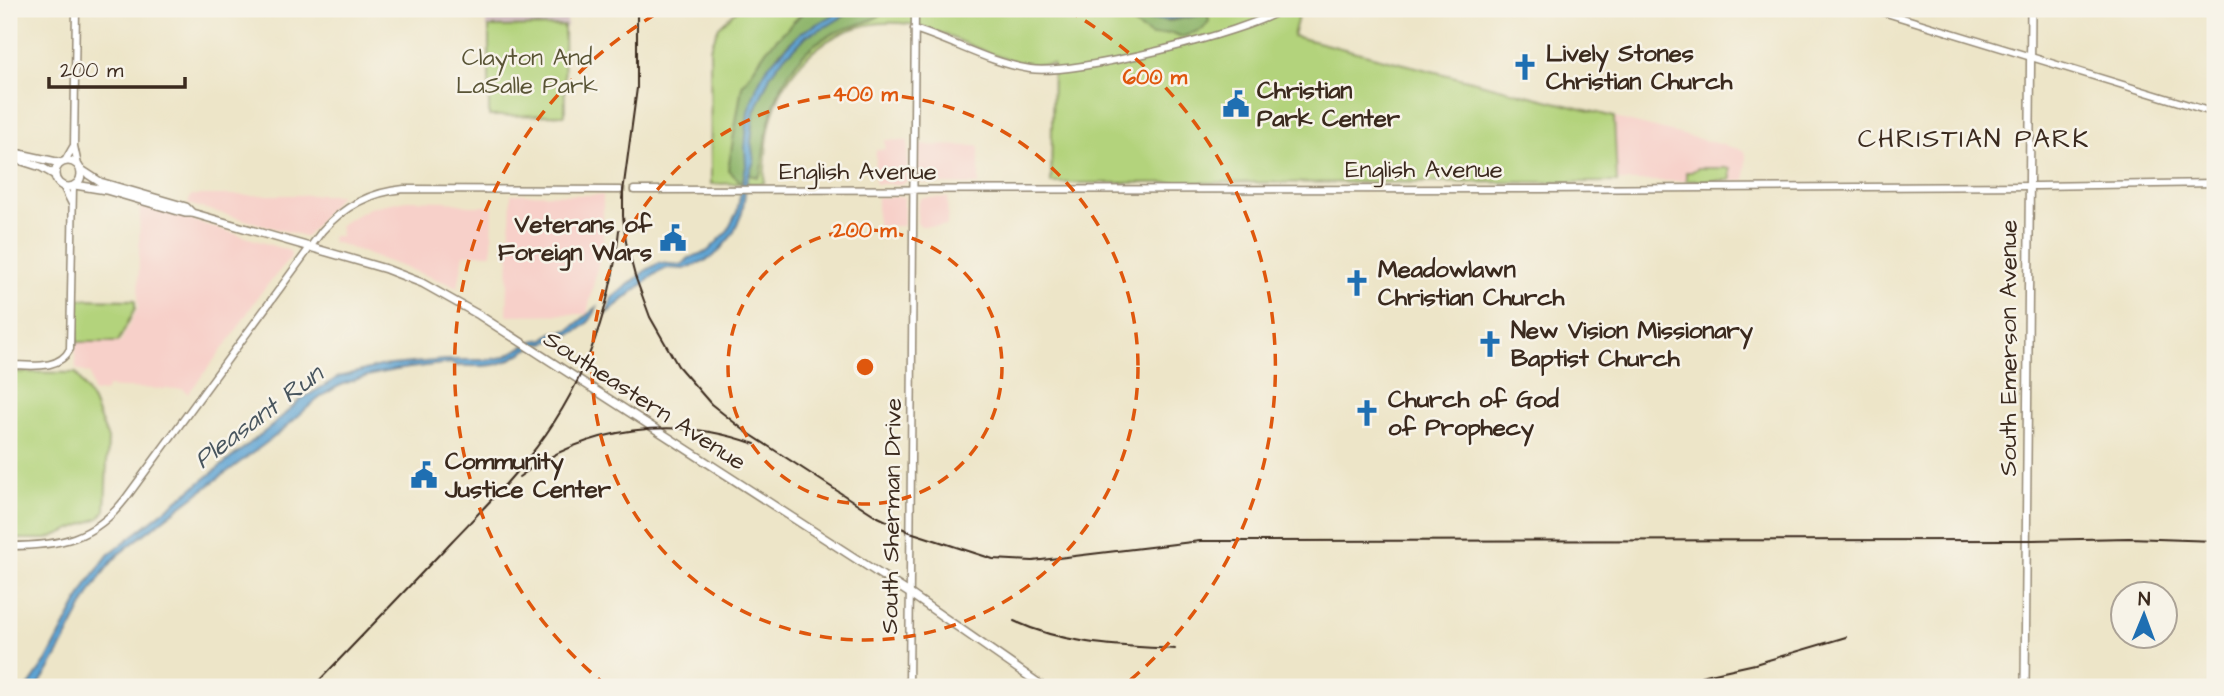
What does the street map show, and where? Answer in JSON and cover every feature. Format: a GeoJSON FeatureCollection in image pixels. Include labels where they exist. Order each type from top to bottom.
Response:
{"type":"FeatureCollection","features":[{"type":"Feature","properties":{"kind":"main road"},"geometry":{"type":"LineString","coordinates":[[9,365],[51,365],[65,357],[72,339],[72,206],[74,185],[81,176],[74,146],[76,9]]}},
{"type":"Feature","properties":{"kind":"main road","name":"South Sherman Drive"},"geometry":{"type":"LineString","coordinates":[[909,687],[915,9]]}},
{"type":"Feature","properties":{"kind":"main road"},"geometry":{"type":"LineString","coordinates":[[914,29],[1013,66],[1051,70],[1125,57],[1207,37],[1260,21],[1283,9]]}},
{"type":"Feature","properties":{"kind":"main road"},"geometry":{"type":"LineString","coordinates":[[1873,9],[2215,113]]}},
{"type":"Feature","properties":{"kind":"main road","name":"South Emerson Avenue"},"geometry":{"type":"LineString","coordinates":[[2025,687],[2031,9]]}},
{"type":"Feature","properties":{"kind":"main road"},"geometry":{"type":"LineString","coordinates":[[72,206],[55,175],[56,168],[74,146]]}},
{"type":"Feature","properties":{"kind":"main road"},"geometry":{"type":"LineString","coordinates":[[13,155],[72,162],[79,167]]}},
{"type":"Feature","properties":{"kind":"main road"},"geometry":{"type":"LineString","coordinates":[[9,170],[13,155]]}},
{"type":"Feature","properties":{"kind":"main road"},"geometry":{"type":"LineString","coordinates":[[13,155],[55,175]]}},
{"type":"Feature","properties":{"kind":"main road","name":"Southeastern Avenue"},"geometry":{"type":"LineString","coordinates":[[79,167],[100,181],[186,207],[192,213]]}},
{"type":"Feature","properties":{"kind":"main road","name":"English Avenue"},"geometry":{"type":"LineString","coordinates":[[634,190],[2029,187],[2215,183]]}},
{"type":"Feature","properties":{"kind":"main road"},"geometry":{"type":"LineString","coordinates":[[63,186],[74,185]]}},
{"type":"Feature","properties":{"kind":"main road","name":"Southeastern Avenue"},"geometry":{"type":"LineString","coordinates":[[74,185],[106,190],[185,214],[192,213],[386,269],[422,283],[459,303],[909,593],[1044,687]]}},
{"type":"Feature","properties":{"kind":"main road"},"geometry":{"type":"LineString","coordinates":[[9,546],[44,546],[68,541],[93,530],[109,517],[334,218],[364,198],[404,190],[620,190]]}},
{"type":"Feature","properties":{"kind":"shaded area"},"geometry":{"type":"Polygon","coordinates":[[[487,9],[567,9],[567,27],[486,27],[487,9]]]}},
{"type":"Feature","properties":{"kind":"shaded area"},"geometry":{"type":"Polygon","coordinates":[[[1615,118],[1743,150],[1746,154],[1745,181],[1618,181],[1615,118]]]}},
{"type":"Feature","properties":{"kind":"shaded area"},"geometry":{"type":"Polygon","coordinates":[[[885,140],[908,141],[907,181],[903,184],[875,184],[876,150],[885,149],[885,140]]]}},
{"type":"Feature","properties":{"kind":"shaded area"},"geometry":{"type":"Polygon","coordinates":[[[917,145],[979,146],[979,185],[919,183],[917,145]]]}},
{"type":"Feature","properties":{"kind":"shaded area"},"geometry":{"type":"Polygon","coordinates":[[[511,194],[603,195],[603,241],[587,314],[507,315],[511,194]]]}},
{"type":"Feature","properties":{"kind":"shaded area"},"geometry":{"type":"Polygon","coordinates":[[[191,195],[340,195],[306,237],[188,204],[191,195]]]}},
{"type":"Feature","properties":{"kind":"shaded area"},"geometry":{"type":"Polygon","coordinates":[[[877,197],[904,197],[904,226],[877,226],[877,197]]]}},
{"type":"Feature","properties":{"kind":"shaded area"},"geometry":{"type":"Polygon","coordinates":[[[948,197],[947,226],[921,226],[917,223],[921,198],[948,197]]]}},
{"type":"Feature","properties":{"kind":"shaded area"},"geometry":{"type":"Polygon","coordinates":[[[407,200],[493,206],[492,254],[464,254],[458,287],[331,241],[332,236],[340,236],[340,226],[344,222],[371,207],[407,200]]]}},
{"type":"Feature","properties":{"kind":"shaded area"},"geometry":{"type":"Polygon","coordinates":[[[140,204],[290,251],[291,257],[259,295],[234,334],[188,394],[183,389],[107,387],[106,391],[93,393],[90,374],[76,369],[75,341],[120,343],[138,308],[140,204]]]}},
{"type":"Feature","properties":{"kind":"green space"},"geometry":{"type":"Polygon","coordinates":[[[738,9],[1300,9],[1293,36],[1614,117],[1617,182],[1051,183],[1053,64],[1004,58],[926,28],[902,23],[879,23],[836,36],[817,48],[786,82],[770,124],[764,183],[711,184],[710,48],[719,27],[738,9]]]}},
{"type":"Feature","properties":{"kind":"green space"},"geometry":{"type":"Polygon","coordinates":[[[806,9],[845,9],[800,33],[780,52],[761,78],[746,131],[747,163],[742,183],[728,170],[742,86],[767,49],[806,9]]]}},
{"type":"Feature","properties":{"kind":"green space"},"geometry":{"type":"Polygon","coordinates":[[[854,9],[888,9],[869,21],[834,33],[816,44],[801,58],[788,74],[772,111],[761,172],[758,177],[749,175],[754,161],[751,142],[754,112],[771,74],[786,54],[807,35],[854,9]]]}},
{"type":"Feature","properties":{"kind":"green space"},"geometry":{"type":"Polygon","coordinates":[[[1109,9],[1118,9],[1137,17],[1170,21],[1208,14],[1209,21],[1203,29],[1182,37],[1173,33],[1152,36],[1109,9]]]}},
{"type":"Feature","properties":{"kind":"green space","name":"Clayton And LaSalle Park"},"geometry":{"type":"Polygon","coordinates":[[[564,26],[565,115],[489,116],[489,27],[564,26]]]}},
{"type":"Feature","properties":{"kind":"green space"},"geometry":{"type":"Polygon","coordinates":[[[1698,168],[1730,168],[1731,180],[1686,181],[1686,172],[1698,168]]]}},
{"type":"Feature","properties":{"kind":"green space"},"geometry":{"type":"Polygon","coordinates":[[[79,299],[135,300],[135,309],[118,342],[77,342],[79,299]]]}},
{"type":"Feature","properties":{"kind":"green space"},"geometry":{"type":"Polygon","coordinates":[[[9,372],[76,373],[93,402],[108,439],[105,510],[99,518],[47,539],[9,539],[9,372]]]}},
{"type":"Feature","properties":{"kind":"water"},"geometry":{"type":"Polygon","coordinates":[[[845,9],[854,9],[807,35],[786,54],[771,74],[754,112],[751,142],[754,161],[747,180],[742,213],[733,234],[709,259],[684,269],[667,268],[655,274],[607,313],[612,298],[645,271],[659,263],[682,265],[689,258],[708,251],[727,232],[737,212],[746,166],[748,111],[758,84],[768,66],[800,33],[845,9]]]}},
{"type":"Feature","properties":{"kind":"water"},"geometry":{"type":"Polygon","coordinates":[[[1118,9],[1168,16],[1212,9],[1251,9],[1235,13],[1150,20],[1139,19],[1118,9]]]}},
{"type":"Feature","properties":{"kind":"water","name":"Pleasant Run"},"geometry":{"type":"Polygon","coordinates":[[[597,307],[593,316],[580,329],[531,348],[506,362],[485,366],[457,366],[451,363],[385,372],[346,383],[325,394],[270,440],[120,553],[88,596],[46,674],[37,687],[28,687],[47,660],[87,584],[108,555],[273,425],[300,400],[339,377],[380,366],[504,357],[552,333],[569,330],[597,307]]]}},
{"type":"Feature","properties":{"kind":"tunnel"},"geometry":{"type":"LineString","coordinates":[[620,190],[634,190]]}},
{"type":"Feature","properties":{"kind":"railway"},"geometry":{"type":"LineString","coordinates":[[622,199],[637,88],[637,9]]}},
{"type":"Feature","properties":{"kind":"railway"},"geometry":{"type":"LineString","coordinates":[[623,189],[626,242],[650,317],[678,366],[711,404],[745,431],[876,516],[910,532],[993,559],[1033,561],[1200,541],[2129,538],[2215,541]]}},
{"type":"Feature","properties":{"kind":"railway"},"geometry":{"type":"LineString","coordinates":[[313,687],[502,489],[557,417],[573,389],[599,328],[608,296],[619,230]]}},
{"type":"Feature","properties":{"kind":"railway"},"geometry":{"type":"LineString","coordinates":[[519,477],[573,446],[633,430],[694,430],[755,444]]}},
{"type":"Feature","properties":{"kind":"railway"},"geometry":{"type":"LineString","coordinates":[[1014,621],[1073,640],[1175,649]]}},
{"type":"Feature","properties":{"kind":"railway"},"geometry":{"type":"LineString","coordinates":[[1701,676],[1755,664],[1846,637]]}},
{"type":"Feature","properties":{"kind":"place","name":"Lively Stones Christian Church"},"geometry":{"type":"Point","coordinates":[1525,67]}},
{"type":"Feature","properties":{"kind":"place","name":"Christian Park Center"},"geometry":{"type":"Point","coordinates":[1236,104]}},
{"type":"Feature","properties":{"kind":"place","name":"Veterans of Foreign Wars"},"geometry":{"type":"Point","coordinates":[673,238]}},
{"type":"Feature","properties":{"kind":"place","name":"Meadowlawn Christian Church"},"geometry":{"type":"Point","coordinates":[1357,283]}},
{"type":"Feature","properties":{"kind":"place","name":"New Vision Missionary Baptist Church"},"geometry":{"type":"Point","coordinates":[1490,344]}},
{"type":"Feature","properties":{"kind":"place","name":"Church of God of Prophecy"},"geometry":{"type":"Point","coordinates":[1367,413]}},
{"type":"Feature","properties":{"kind":"place","name":"Community Justice Center"},"geometry":{"type":"Point","coordinates":[424,475]}},
{"type":"Feature","properties":{"kind":"district","name":"CHRISTIAN PARK"},"geometry":{"type":"Point","coordinates":[1974,138]}}]}
